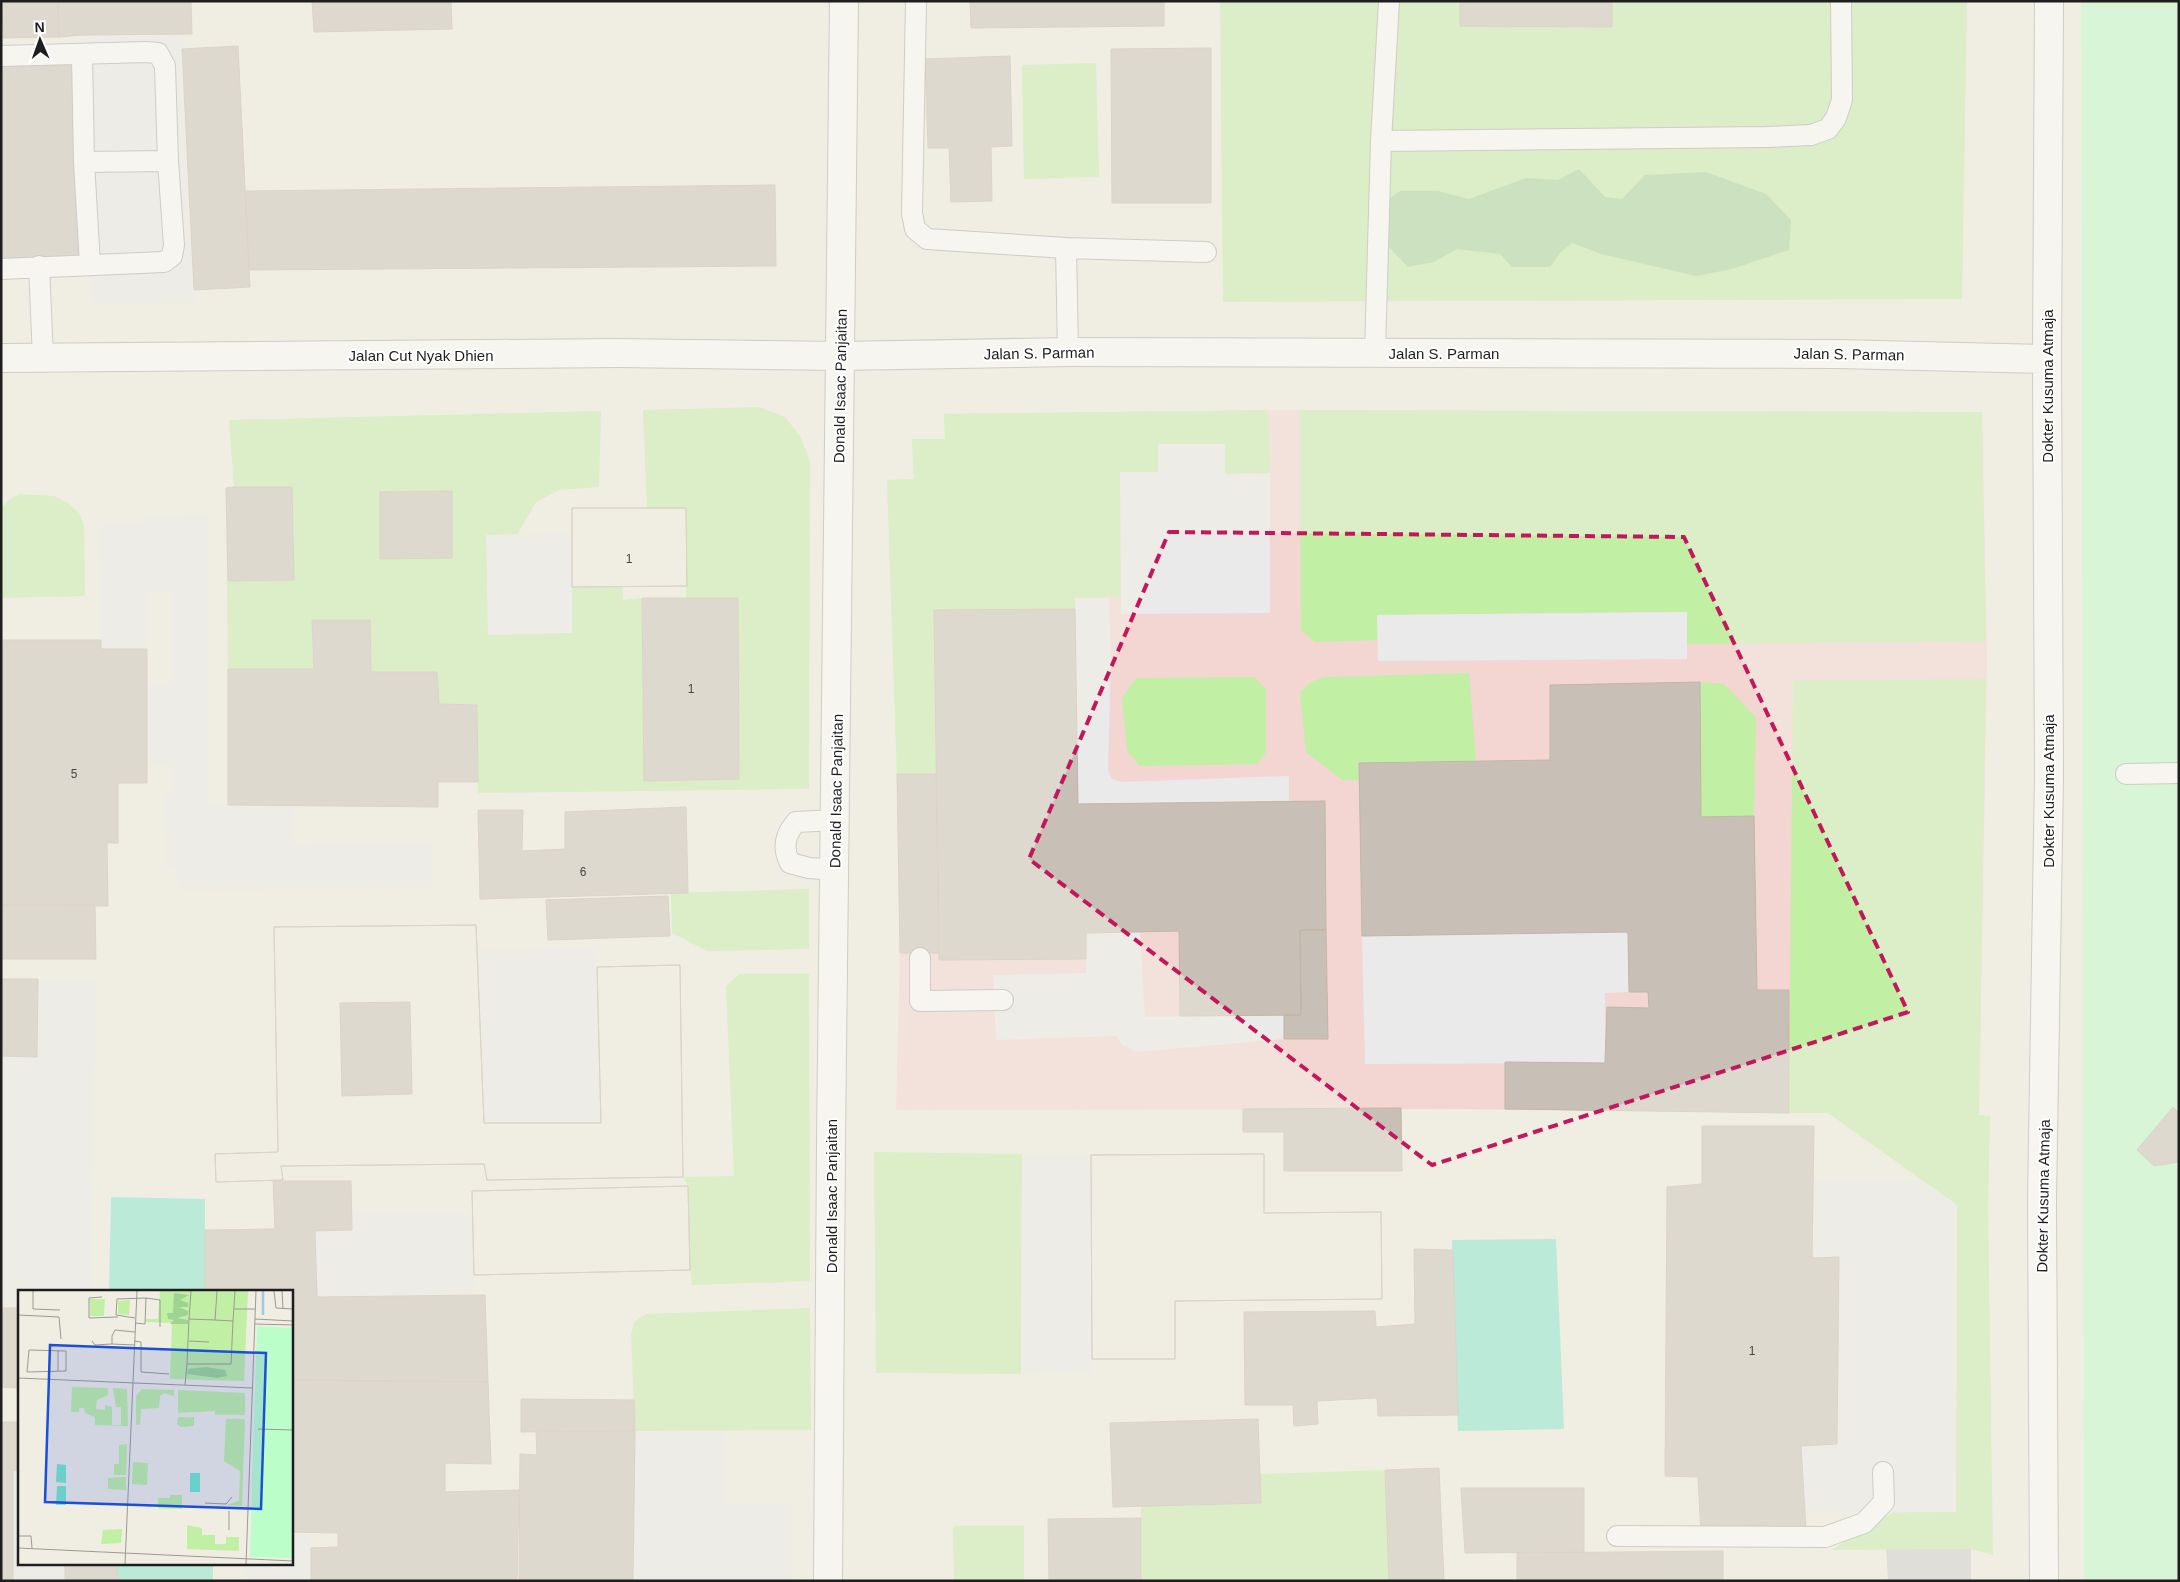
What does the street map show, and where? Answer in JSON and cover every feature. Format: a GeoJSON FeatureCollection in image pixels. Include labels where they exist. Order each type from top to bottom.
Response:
{"type":"FeatureCollection","features":[{"type":"Feature","properties":{"kind":"street","name":"Donald Isaac Panjaitan"},"geometry":{"type":"LineString","coordinates":[[828,1581],[844,1]]}},
{"type":"Feature","properties":{"kind":"street","name":"Dokter Kusuma Atmaja"},"geometry":{"type":"LineString","coordinates":[[2044,1581],[2042,1202],[2049,736],[2047,359],[2049,1]]}},
{"type":"Feature","properties":{"kind":"street","name":"Jalan S. Parman"},"geometry":{"type":"LineString","coordinates":[[840,356],[1068,352],[1375,352],[1837,354],[2047,359]]}},
{"type":"Feature","properties":{"kind":"street","name":"Jalan Cut Nyak Dhien"},"geometry":{"type":"LineString","coordinates":[[1,358],[618,353],[840,356]]}},
{"type":"Feature","properties":{"kind":"lane"},"geometry":{"type":"LineString","coordinates":[[916,1],[912,213],[916,229],[927,239],[1066,248],[1206,252]]}},
{"type":"Feature","properties":{"kind":"lane"},"geometry":{"type":"LineString","coordinates":[[1375,352],[1389,1]]}},
{"type":"Feature","properties":{"kind":"lane"},"geometry":{"type":"LineString","coordinates":[[1382,140],[1811,135],[1828,129],[1836,118],[1842,100],[1841,1]]}},
{"type":"Feature","properties":{"kind":"lane"},"geometry":{"type":"LineString","coordinates":[[1,56],[158,53],[165,66],[168,161],[174,245],[172,256],[164,262],[1,269]]}},
{"type":"Feature","properties":{"kind":"lane"},"geometry":{"type":"LineString","coordinates":[[82,54],[84,162],[90,264]]}},
{"type":"Feature","properties":{"kind":"lane"},"geometry":{"type":"LineString","coordinates":[[84,162],[168,161]]}},
{"type":"Feature","properties":{"kind":"lane"},"geometry":{"type":"LineString","coordinates":[[1066,248],[1068,352]]}},
{"type":"Feature","properties":{"kind":"lane"},"geometry":{"type":"LineString","coordinates":[[39,266],[43,358]]}},
{"type":"Feature","properties":{"kind":"lane"},"geometry":{"type":"LineString","coordinates":[[2126,774],[2179,773]]}},
{"type":"Feature","properties":{"kind":"lane"},"geometry":{"type":"LineString","coordinates":[[835,820],[796,822],[788,832],[785,854],[790,863],[835,870]]}},
{"type":"Feature","properties":{"kind":"lane"},"geometry":{"type":"LineString","coordinates":[[920,958],[920,1001],[1003,1000]]}},
{"type":"Feature","properties":{"kind":"lane"},"geometry":{"type":"LineString","coordinates":[[1617,1536],[1825,1537],[1864,1523],[1884,1502],[1883,1472]]}},
{"type":"Feature","properties":{"kind":"highlighted area"},"geometry":{"type":"Polygon","coordinates":[[[1169,532],[1684,537],[1908,1012],[1432,1165],[1029,859],[1169,532]]]}},
{"type":"Feature","properties":{"kind":"shaded area"},"geometry":{"type":"Polygon","coordinates":[[[183,34],[195,302],[91,303],[81,35],[183,34]]]}},
{"type":"Feature","properties":{"kind":"shaded area"},"geometry":{"type":"Polygon","coordinates":[[[1300,410],[1982,412],[1987,660],[1979,1115],[1449,1109],[896,1110],[900,953],[897,774],[887,480],[914,479],[912,439],[945,439],[944,414],[1300,410]]]}},
{"type":"Feature","properties":{"kind":"shaded area"},"geometry":{"type":"Polygon","coordinates":[[[1158,444],[1225,444],[1225,474],[1270,473],[1270,613],[1121,614],[1120,472],[1158,472],[1158,444]]]}},
{"type":"Feature","properties":{"kind":"shaded area"},"geometry":{"type":"Polygon","coordinates":[[[208,514],[209,805],[293,806],[294,843],[431,842],[433,886],[179,891],[177,867],[167,867],[164,797],[174,788],[173,765],[147,766],[147,685],[173,684],[172,591],[146,592],[147,649],[101,649],[98,522],[145,523],[145,516],[208,514]]]}},
{"type":"Feature","properties":{"kind":"shaded area"},"geometry":{"type":"Polygon","coordinates":[[[572,532],[572,633],[488,635],[486,535],[572,532]]]}},
{"type":"Feature","properties":{"kind":"shaded area"},"geometry":{"type":"Polygon","coordinates":[[[1075,598],[1109,598],[1111,661],[1108,770],[1112,779],[1122,782],[1289,776],[1289,801],[1078,804],[1075,598]]]}},
{"type":"Feature","properties":{"kind":"shaded area"},"geometry":{"type":"Polygon","coordinates":[[[1687,612],[1687,659],[1378,661],[1377,615],[1687,612]]]}},
{"type":"Feature","properties":{"kind":"shaded area"},"geometry":{"type":"Polygon","coordinates":[[[1140,932],[1145,1017],[1284,1015],[1284,1039],[1137,1052],[1122,1045],[1116,1036],[996,1040],[993,975],[1086,973],[1086,933],[1140,932]]]}},
{"type":"Feature","properties":{"kind":"shaded area"},"geometry":{"type":"Polygon","coordinates":[[[1628,932],[1629,992],[1605,993],[1605,1063],[1365,1064],[1362,936],[1628,932]]]}},
{"type":"Feature","properties":{"kind":"shaded area"},"geometry":{"type":"Polygon","coordinates":[[[595,948],[601,1123],[484,1123],[478,950],[595,948]]]}},
{"type":"Feature","properties":{"kind":"shaded area"},"geometry":{"type":"Polygon","coordinates":[[[38,979],[95,979],[92,1290],[18,1290],[18,1308],[1,1308],[1,1056],[37,1056],[38,979]]]}},
{"type":"Feature","properties":{"kind":"shaded area"},"geometry":{"type":"Polygon","coordinates":[[[1022,1154],[1091,1155],[1093,1373],[1021,1374],[1022,1154]]]}},
{"type":"Feature","properties":{"kind":"shaded area"},"geometry":{"type":"Polygon","coordinates":[[[1813,1181],[1921,1181],[1957,1205],[1956,1512],[1804,1513],[1801,1446],[1837,1444],[1812,1258],[1813,1181]]]}},
{"type":"Feature","properties":{"kind":"shaded area"},"geometry":{"type":"Polygon","coordinates":[[[472,1213],[474,1294],[317,1297],[315,1231],[352,1230],[352,1214],[472,1213]]]}},
{"type":"Feature","properties":{"kind":"shaded area"},"geometry":{"type":"Polygon","coordinates":[[[635,1431],[725,1431],[726,1503],[793,1505],[793,1581],[633,1581],[635,1431]]]}},
{"type":"Feature","properties":{"kind":"shaded area"},"geometry":{"type":"Polygon","coordinates":[[[18,1470],[18,1564],[65,1564],[65,1581],[13,1581],[13,1471],[18,1470]]]}},
{"type":"Feature","properties":{"kind":"shaded area"},"geometry":{"type":"Polygon","coordinates":[[[292,1532],[310,1533],[311,1581],[244,1581],[244,1564],[292,1564],[292,1532]]]}},
{"type":"Feature","properties":{"kind":"shaded area"},"geometry":{"type":"Polygon","coordinates":[[[1886,1549],[1971,1549],[1971,1581],[1888,1581],[1886,1549]]]}},
{"type":"Feature","properties":{"kind":"green space"},"geometry":{"type":"Polygon","coordinates":[[[1220,1],[1967,1],[1962,299],[1223,302],[1220,1]]]}},
{"type":"Feature","properties":{"kind":"green space"},"geometry":{"type":"Polygon","coordinates":[[[2081,1],[2179,1],[2179,1581],[2084,1581],[2081,1]]]}},
{"type":"Feature","properties":{"kind":"green space"},"geometry":{"type":"Polygon","coordinates":[[[1096,63],[1099,177],[1024,179],[1022,65],[1096,63]]]}},
{"type":"Feature","properties":{"kind":"green space"},"geometry":{"type":"Polygon","coordinates":[[[1579,169],[1605,197],[1622,199],[1645,175],[1706,172],[1766,194],[1791,220],[1789,250],[1732,269],[1696,276],[1601,254],[1572,243],[1561,252],[1550,267],[1512,267],[1500,254],[1457,249],[1434,262],[1408,267],[1389,247],[1379,225],[1387,200],[1400,191],[1438,191],[1469,199],[1526,178],[1558,180],[1579,169]]]}},
{"type":"Feature","properties":{"kind":"green space"},"geometry":{"type":"Polygon","coordinates":[[[759,407],[785,417],[800,436],[810,461],[809,789],[478,793],[477,705],[439,704],[437,672],[371,672],[370,620],[312,621],[314,669],[228,669],[226,488],[234,487],[229,420],[601,411],[599,487],[559,490],[536,502],[517,535],[486,535],[571,633],[572,587],[622,586],[623,600],[642,598],[644,781],[739,779],[738,598],[686,598],[686,508],[647,508],[643,410],[759,407]]]}},
{"type":"Feature","properties":{"kind":"green space"},"geometry":{"type":"Polygon","coordinates":[[[1268,410],[1270,473],[1225,474],[1224,444],[1158,444],[1158,472],[1120,472],[1121,596],[1075,598],[1075,609],[934,610],[936,774],[897,774],[887,480],[914,479],[912,439],[945,439],[944,414],[1268,410]]]}},
{"type":"Feature","properties":{"kind":"green space"},"geometry":{"type":"Polygon","coordinates":[[[1300,410],[1982,412],[1986,641],[1687,644],[1687,612],[1377,615],[1378,640],[1315,642],[1301,630],[1300,410]]]}},
{"type":"Feature","properties":{"kind":"green space"},"geometry":{"type":"Polygon","coordinates":[[[19,494],[54,496],[68,503],[79,513],[84,525],[85,596],[1,598],[1,509],[7,501],[19,494]]]}},
{"type":"Feature","properties":{"kind":"green space"},"geometry":{"type":"Polygon","coordinates":[[[1469,673],[1476,761],[1360,763],[1360,780],[1342,780],[1306,752],[1300,692],[1311,682],[1324,677],[1469,673]]]}},
{"type":"Feature","properties":{"kind":"green space"},"geometry":{"type":"Polygon","coordinates":[[[1254,677],[1266,689],[1266,752],[1257,764],[1139,766],[1127,750],[1122,698],[1136,678],[1254,677]]]}},
{"type":"Feature","properties":{"kind":"green space"},"geometry":{"type":"Polygon","coordinates":[[[1986,679],[1979,1115],[1990,1116],[1988,1204],[1993,1555],[1971,1549],[1831,1550],[1893,1512],[1956,1512],[1957,1205],[1828,1113],[1789,1113],[1793,680],[1986,679]]]}},
{"type":"Feature","properties":{"kind":"green space"},"geometry":{"type":"Polygon","coordinates":[[[1700,682],[1724,684],[1756,717],[1754,816],[1701,817],[1700,682]]]}},
{"type":"Feature","properties":{"kind":"green space"},"geometry":{"type":"Polygon","coordinates":[[[809,889],[809,949],[707,951],[672,933],[671,893],[809,889]]]}},
{"type":"Feature","properties":{"kind":"green space"},"geometry":{"type":"Polygon","coordinates":[[[739,974],[809,974],[810,1281],[692,1285],[688,1186],[683,1177],[734,1176],[726,986],[739,974]]]}},
{"type":"Feature","properties":{"kind":"green space"},"geometry":{"type":"Polygon","coordinates":[[[874,1152],[1022,1154],[1021,1374],[876,1373],[874,1152]]]}},
{"type":"Feature","properties":{"kind":"green space"},"geometry":{"type":"Polygon","coordinates":[[[111,1197],[205,1199],[205,1290],[109,1290],[111,1197]]]}},
{"type":"Feature","properties":{"kind":"green space"},"geometry":{"type":"Polygon","coordinates":[[[1556,1239],[1564,1429],[1458,1431],[1452,1240],[1556,1239]]]}},
{"type":"Feature","properties":{"kind":"green space"},"geometry":{"type":"Polygon","coordinates":[[[810,1308],[811,1430],[635,1431],[631,1335],[634,1322],[646,1314],[810,1308]]]}},
{"type":"Feature","properties":{"kind":"green space"},"geometry":{"type":"Polygon","coordinates":[[[1385,1470],[1389,1581],[1141,1581],[1141,1506],[1261,1503],[1260,1474],[1385,1470]]]}},
{"type":"Feature","properties":{"kind":"green space"},"geometry":{"type":"Polygon","coordinates":[[[953,1526],[1024,1526],[1024,1581],[954,1581],[953,1526]]]}},
{"type":"Feature","properties":{"kind":"green space"},"geometry":{"type":"Polygon","coordinates":[[[118,1564],[213,1564],[213,1581],[117,1581],[118,1564]]]}},
{"type":"Feature","properties":{"kind":"building"},"geometry":{"type":"Polygon","coordinates":[[[2,1],[58,1],[59,37],[3,38],[2,1]]]}},
{"type":"Feature","properties":{"kind":"building"},"geometry":{"type":"Polygon","coordinates":[[[58,1],[191,1],[192,34],[81,35],[59,37],[58,1]]]}},
{"type":"Feature","properties":{"kind":"building"},"geometry":{"type":"Polygon","coordinates":[[[312,1],[451,1],[452,29],[314,32],[312,1]]]}},
{"type":"Feature","properties":{"kind":"building"},"geometry":{"type":"Polygon","coordinates":[[[970,1],[1164,1],[1164,26],[971,28],[970,1]]]}},
{"type":"Feature","properties":{"kind":"building"},"geometry":{"type":"Polygon","coordinates":[[[1460,1],[1612,1],[1612,27],[1460,26],[1460,1]]]}},
{"type":"Feature","properties":{"kind":"building"},"geometry":{"type":"Polygon","coordinates":[[[238,46],[250,287],[194,290],[182,49],[238,46]]]}},
{"type":"Feature","properties":{"kind":"building"},"geometry":{"type":"Polygon","coordinates":[[[1211,48],[1211,203],[1112,203],[1111,49],[1211,48]]]}},
{"type":"Feature","properties":{"kind":"building"},"geometry":{"type":"Polygon","coordinates":[[[1010,56],[1012,146],[991,147],[992,201],[951,202],[949,148],[928,148],[925,59],[1010,56]]]}},
{"type":"Feature","properties":{"kind":"building"},"geometry":{"type":"Polygon","coordinates":[[[79,61],[85,258],[1,261],[1,63],[79,61]]]}},
{"type":"Feature","properties":{"kind":"building"},"geometry":{"type":"Polygon","coordinates":[[[775,185],[776,266],[249,270],[245,191],[775,185]]]}},
{"type":"Feature","properties":{"kind":"building"},"geometry":{"type":"Polygon","coordinates":[[[292,487],[294,580],[228,581],[226,488],[292,487]]]}},
{"type":"Feature","properties":{"kind":"building"},"geometry":{"type":"Polygon","coordinates":[[[452,491],[452,558],[380,559],[380,492],[452,491]]]}},
{"type":"Feature","properties":{"kind":"building"},"geometry":{"type":"Polygon","coordinates":[[[572,508],[686,508],[687,586],[572,587],[572,508]]]}},
{"type":"Feature","properties":{"kind":"building"},"geometry":{"type":"Polygon","coordinates":[[[572,508],[686,508],[687,586],[572,587],[572,508]]]}},
{"type":"Feature","properties":{"kind":"building"},"geometry":{"type":"Polygon","coordinates":[[[642,598],[738,598],[739,779],[644,781],[642,598]]]}},
{"type":"Feature","properties":{"kind":"building"},"geometry":{"type":"Polygon","coordinates":[[[1075,609],[1078,804],[1325,801],[1326,930],[1300,930],[1301,1015],[1180,1016],[1179,931],[1086,933],[1086,959],[939,960],[934,610],[1075,609]]]}},
{"type":"Feature","properties":{"kind":"building"},"geometry":{"type":"Polygon","coordinates":[[[312,620],[370,620],[371,672],[437,672],[439,704],[477,705],[478,782],[438,782],[438,807],[228,805],[228,669],[314,669],[312,620]]]}},
{"type":"Feature","properties":{"kind":"building"},"geometry":{"type":"Polygon","coordinates":[[[1,640],[101,640],[101,649],[147,649],[147,783],[118,783],[118,843],[107,843],[108,906],[1,905],[1,640]]]}},
{"type":"Feature","properties":{"kind":"building"},"geometry":{"type":"Polygon","coordinates":[[[1700,682],[1701,817],[1754,816],[1757,990],[1789,990],[1789,1113],[1505,1109],[1505,1062],[1605,1063],[1607,1007],[1649,1008],[1648,992],[1629,992],[1628,932],[1362,936],[1359,763],[1550,760],[1550,685],[1700,682]]]}},
{"type":"Feature","properties":{"kind":"building"},"geometry":{"type":"Polygon","coordinates":[[[897,774],[936,774],[939,953],[900,953],[897,774]]]}},
{"type":"Feature","properties":{"kind":"building"},"geometry":{"type":"Polygon","coordinates":[[[686,807],[688,893],[480,899],[478,810],[523,810],[522,851],[565,849],[565,812],[686,807]]]}},
{"type":"Feature","properties":{"kind":"building"},"geometry":{"type":"Polygon","coordinates":[[[668,896],[670,936],[548,940],[546,900],[668,896]]]}},
{"type":"Feature","properties":{"kind":"building"},"geometry":{"type":"Polygon","coordinates":[[[1,905],[95,905],[96,959],[1,959],[1,905]]]}},
{"type":"Feature","properties":{"kind":"building"},"geometry":{"type":"Polygon","coordinates":[[[476,925],[484,1123],[601,1123],[597,967],[680,965],[683,1177],[487,1180],[484,1164],[281,1166],[283,1180],[216,1182],[215,1154],[278,1152],[274,927],[476,925]],[[410,1002],[340,1003],[342,1096],[412,1094],[410,1002]]]}},
{"type":"Feature","properties":{"kind":"building"},"geometry":{"type":"Polygon","coordinates":[[[476,925],[484,1123],[601,1123],[597,967],[680,965],[683,1177],[487,1180],[484,1164],[281,1166],[283,1180],[216,1182],[215,1154],[278,1152],[274,927],[476,925]]]}},
{"type":"Feature","properties":{"kind":"building"},"geometry":{"type":"Polygon","coordinates":[[[1300,930],[1326,930],[1328,1039],[1284,1039],[1284,1015],[1301,1015],[1300,930]]]}},
{"type":"Feature","properties":{"kind":"building"},"geometry":{"type":"Polygon","coordinates":[[[1,979],[38,979],[37,1057],[1,1056],[1,979]]]}},
{"type":"Feature","properties":{"kind":"building"},"geometry":{"type":"Polygon","coordinates":[[[2173,1107],[2179,1113],[2179,1162],[2154,1166],[2137,1150],[2173,1107]]]}},
{"type":"Feature","properties":{"kind":"building"},"geometry":{"type":"Polygon","coordinates":[[[1401,1108],[1402,1171],[1284,1171],[1284,1132],[1243,1132],[1243,1109],[1401,1108]]]}},
{"type":"Feature","properties":{"kind":"building"},"geometry":{"type":"Polygon","coordinates":[[[1702,1126],[1814,1126],[1812,1258],[1839,1257],[1837,1444],[1801,1446],[1806,1530],[1701,1534],[1698,1477],[1665,1476],[1667,1187],[1702,1184],[1702,1126]]]}},
{"type":"Feature","properties":{"kind":"building"},"geometry":{"type":"Polygon","coordinates":[[[1264,1154],[1264,1213],[1381,1212],[1382,1299],[1175,1301],[1175,1359],[1092,1359],[1091,1155],[1264,1154]]]}},
{"type":"Feature","properties":{"kind":"building"},"geometry":{"type":"Polygon","coordinates":[[[1264,1154],[1264,1213],[1381,1212],[1382,1299],[1175,1301],[1175,1359],[1092,1359],[1091,1155],[1264,1154]]]}},
{"type":"Feature","properties":{"kind":"building"},"geometry":{"type":"Polygon","coordinates":[[[273,1181],[351,1181],[352,1230],[315,1231],[317,1297],[485,1295],[488,1382],[292,1380],[292,1290],[205,1290],[205,1230],[275,1229],[273,1181]]]}},
{"type":"Feature","properties":{"kind":"building"},"geometry":{"type":"Polygon","coordinates":[[[688,1186],[690,1270],[474,1275],[472,1191],[688,1186]]]}},
{"type":"Feature","properties":{"kind":"building"},"geometry":{"type":"Polygon","coordinates":[[[688,1186],[690,1270],[474,1275],[472,1191],[688,1186]]]}},
{"type":"Feature","properties":{"kind":"building"},"geometry":{"type":"Polygon","coordinates":[[[1414,1249],[1453,1250],[1458,1415],[1378,1416],[1377,1398],[1317,1401],[1318,1424],[1294,1426],[1293,1405],[1245,1405],[1244,1312],[1375,1311],[1376,1327],[1415,1324],[1414,1249]]]}},
{"type":"Feature","properties":{"kind":"building"},"geometry":{"type":"Polygon","coordinates":[[[1,1308],[18,1308],[18,1388],[1,1387],[1,1308]]]}},
{"type":"Feature","properties":{"kind":"building"},"geometry":{"type":"Polygon","coordinates":[[[292,1380],[488,1382],[491,1464],[445,1463],[445,1492],[519,1490],[517,1581],[311,1581],[311,1548],[338,1547],[338,1533],[292,1532],[292,1380]]]}},
{"type":"Feature","properties":{"kind":"building"},"geometry":{"type":"Polygon","coordinates":[[[521,1399],[634,1400],[635,1431],[521,1432],[521,1399]]]}},
{"type":"Feature","properties":{"kind":"building"},"geometry":{"type":"Polygon","coordinates":[[[1258,1419],[1261,1503],[1113,1507],[1110,1423],[1258,1419]]]}},
{"type":"Feature","properties":{"kind":"building"},"geometry":{"type":"Polygon","coordinates":[[[1,1422],[18,1422],[18,1470],[13,1471],[13,1581],[1,1581],[1,1422]]]}},
{"type":"Feature","properties":{"kind":"building"},"geometry":{"type":"Polygon","coordinates":[[[536,1431],[635,1431],[633,1581],[519,1581],[520,1454],[537,1455],[536,1431]]]}},
{"type":"Feature","properties":{"kind":"building"},"geometry":{"type":"Polygon","coordinates":[[[1439,1468],[1444,1581],[1389,1581],[1385,1470],[1439,1468]]]}},
{"type":"Feature","properties":{"kind":"building"},"geometry":{"type":"Polygon","coordinates":[[[1461,1488],[1584,1488],[1584,1552],[1465,1553],[1461,1488]]]}},
{"type":"Feature","properties":{"kind":"building"},"geometry":{"type":"Polygon","coordinates":[[[1141,1518],[1141,1581],[1049,1581],[1048,1519],[1141,1518]]]}},
{"type":"Feature","properties":{"kind":"building"},"geometry":{"type":"Polygon","coordinates":[[[1723,1551],[1723,1581],[1517,1581],[1517,1553],[1723,1551]]]}},
{"type":"Feature","properties":{"kind":"building"},"geometry":{"type":"Polygon","coordinates":[[[65,1564],[118,1564],[117,1581],[65,1581],[65,1564]]]}}]}
